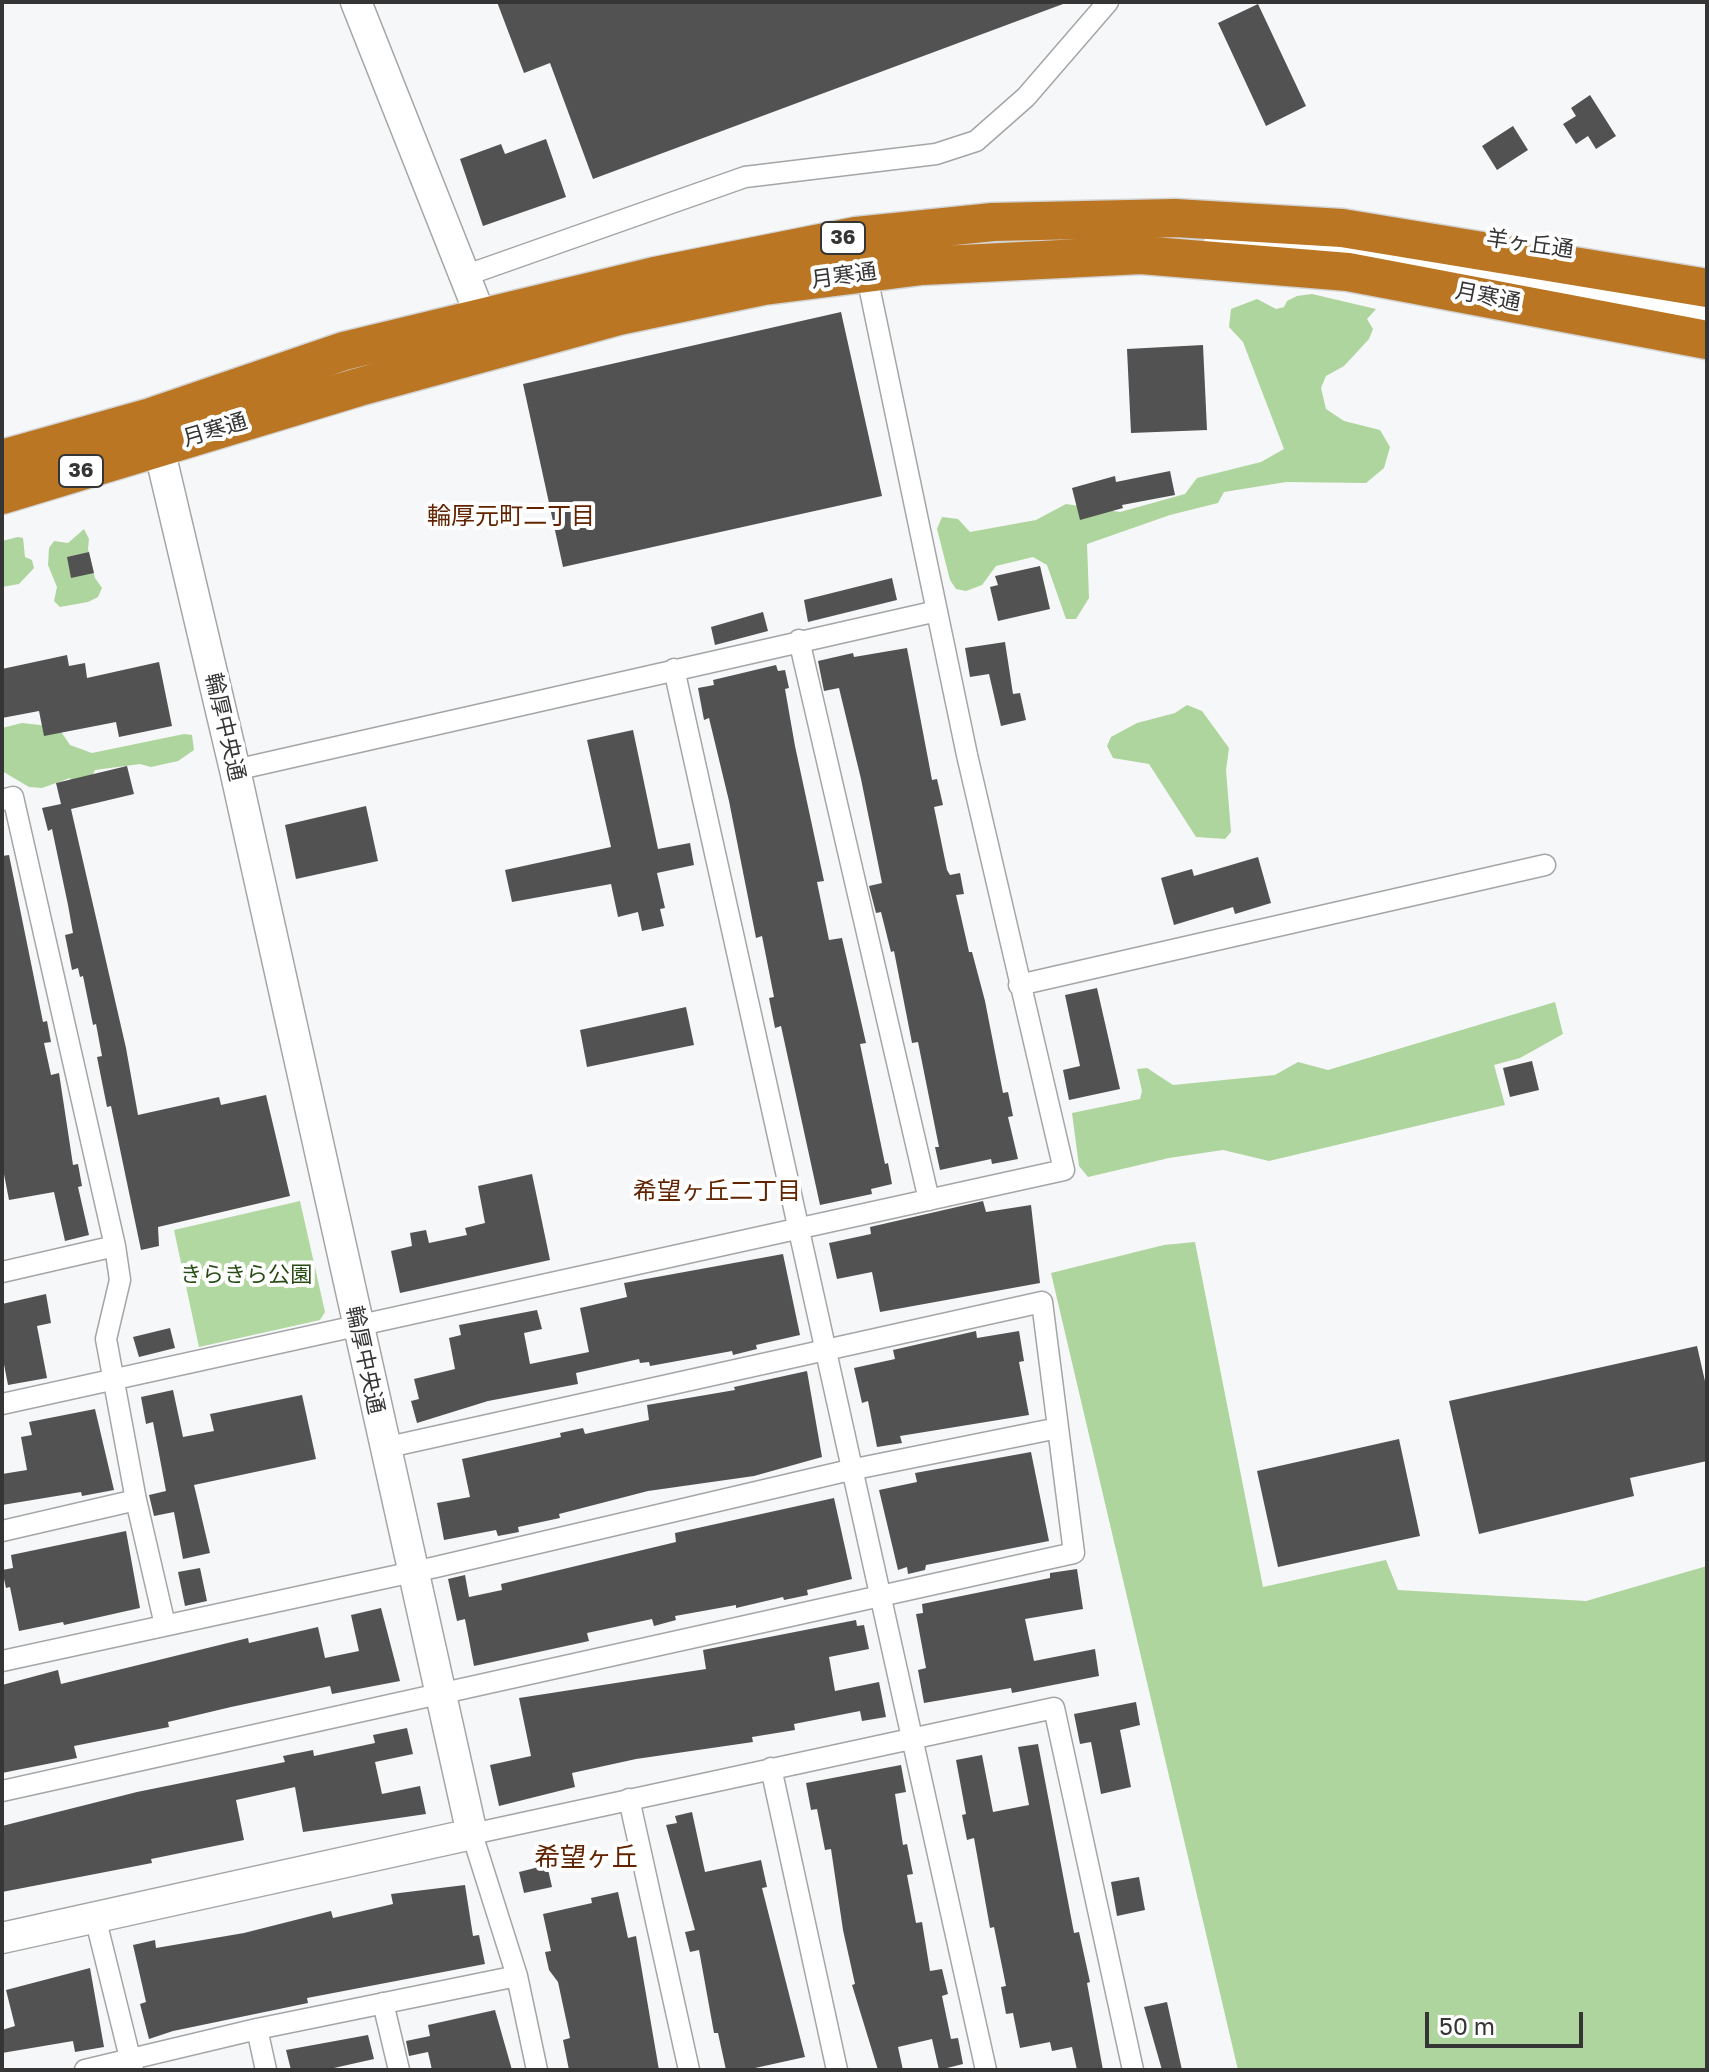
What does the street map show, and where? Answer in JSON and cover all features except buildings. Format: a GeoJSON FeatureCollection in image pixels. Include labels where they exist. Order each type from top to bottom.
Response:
{"type":"FeatureCollection","features":[{"type":"Feature","properties":{"kind":"highway","name":"月寒通"},"geometry":{"type":"LineString","coordinates":[[2,459],[155,432],[421,369],[619,316],[764,286],[861,254],[993,222],[1175,218],[1353,230],[1707,288]]}},
{"type":"Feature","properties":{"kind":"highway","name":"月寒通"},"geometry":{"type":"LineString","coordinates":[[2,495],[344,351],[655,276],[861,254],[922,266],[1141,255],[1363,274],[1707,340]]}},
{"type":"Feature","properties":{"kind":"street"},"geometry":{"type":"LineString","coordinates":[[356,2],[481,317]]}},
{"type":"Feature","properties":{"kind":"street"},"geometry":{"type":"LineString","coordinates":[[464,276],[745,177],[936,154],[976,141],[1026,97],[1108,2]]}},
{"type":"Feature","properties":{"kind":"street","name":"羊ヶ丘通"},"geometry":{"type":"LineString","coordinates":[[1353,230],[1488,238],[1707,270]]}},
{"type":"Feature","properties":{"kind":"street"},"geometry":{"type":"LineString","coordinates":[[2,1404],[1064,1170],[1019,985],[861,254],[979,245],[1137,239],[1266,246],[1421,264],[1707,314]]}},
{"type":"Feature","properties":{"kind":"street","name":"輪厚中央通"},"geometry":{"type":"LineString","coordinates":[[155,432],[235,770],[472,1834]]}},
{"type":"Feature","properties":{"kind":"street"},"geometry":{"type":"LineString","coordinates":[[235,770],[937,611]]}},
{"type":"Feature","properties":{"kind":"street"},"geometry":{"type":"LineString","coordinates":[[799,640],[929,1200]]}},
{"type":"Feature","properties":{"kind":"street"},"geometry":{"type":"LineString","coordinates":[[674,669],[986,2070]]}},
{"type":"Feature","properties":{"kind":"street"},"geometry":{"type":"LineString","coordinates":[[2,800],[13,797],[115,1246],[120,1280],[106,1339],[136,1500],[165,1625]]}},
{"type":"Feature","properties":{"kind":"street"},"geometry":{"type":"LineString","coordinates":[[1019,985],[1545,865]]}},
{"type":"Feature","properties":{"kind":"street"},"geometry":{"type":"LineString","coordinates":[[2,1272],[115,1246]]}},
{"type":"Feature","properties":{"kind":"street"},"geometry":{"type":"LineString","coordinates":[[2,1791],[1074,1553],[1042,1302],[384,1448]]}},
{"type":"Feature","properties":{"kind":"street"},"geometry":{"type":"LineString","coordinates":[[2,1661],[850,1470],[1058,1428]]}},
{"type":"Feature","properties":{"kind":"street"},"geometry":{"type":"LineString","coordinates":[[2,1531],[136,1500]]}},
{"type":"Feature","properties":{"kind":"street"},"geometry":{"type":"LineString","coordinates":[[2,1938],[914,1736],[1054,1708],[1133,2070]]}},
{"type":"Feature","properties":{"kind":"street"},"geometry":{"type":"LineString","coordinates":[[771,1768],[837,2070]]}},
{"type":"Feature","properties":{"kind":"street"},"geometry":{"type":"LineString","coordinates":[[629,1799],[689,2070]]}},
{"type":"Feature","properties":{"kind":"street"},"geometry":{"type":"LineString","coordinates":[[472,1834],[517,1976],[537,2070]]}},
{"type":"Feature","properties":{"kind":"street"},"geometry":{"type":"LineString","coordinates":[[95,1917],[132,2064]]}},
{"type":"Feature","properties":{"kind":"street"},"geometry":{"type":"LineString","coordinates":[[85,2070],[132,2064],[257,2029],[517,1976]]}},
{"type":"Feature","properties":{"kind":"street"},"geometry":{"type":"LineString","coordinates":[[383,2003],[399,2070]]}},
{"type":"Feature","properties":{"kind":"street"},"geometry":{"type":"LineString","coordinates":[[257,2029],[266,2070]]}},
{"type":"Feature","properties":{"kind":"green space"},"geometry":{"type":"Polygon","coordinates":[[[1312,294],[1376,309],[1367,319],[1373,329],[1369,339],[1344,366],[1326,376],[1321,388],[1326,409],[1344,421],[1380,430],[1390,447],[1384,468],[1366,483],[1286,482],[1224,492],[1218,503],[1170,515],[1087,544],[1089,598],[1076,619],[1066,619],[1047,565],[1033,557],[996,566],[982,585],[966,591],[956,589],[950,580],[937,529],[942,517],[958,519],[970,532],[1036,520],[1066,504],[1120,512],[1185,494],[1197,478],[1261,462],[1284,449],[1243,342],[1229,327],[1231,309],[1257,299],[1276,309],[1284,307],[1287,301],[1297,296],[1312,294]]]}},
{"type":"Feature","properties":{"kind":"green space"},"geometry":{"type":"Polygon","coordinates":[[[84,529],[89,539],[88,549],[95,578],[102,588],[98,597],[88,602],[60,607],[54,601],[57,587],[48,565],[49,548],[54,541],[68,543],[84,529]]]}},
{"type":"Feature","properties":{"kind":"green space"},"geometry":{"type":"Polygon","coordinates":[[[23,538],[25,557],[32,560],[34,568],[19,584],[2,587],[2,541],[23,538]]]}},
{"type":"Feature","properties":{"kind":"green space"},"geometry":{"type":"Polygon","coordinates":[[[1187,705],[1202,711],[1229,748],[1226,770],[1231,832],[1225,839],[1196,837],[1149,764],[1113,758],[1107,746],[1111,737],[1137,723],[1175,713],[1187,705]]]}},
{"type":"Feature","properties":{"kind":"green space"},"geometry":{"type":"Polygon","coordinates":[[[22,723],[58,727],[70,745],[92,753],[184,734],[192,735],[194,750],[178,761],[151,767],[140,764],[95,770],[81,801],[70,778],[42,788],[29,787],[2,771],[2,728],[22,723]]]}},
{"type":"Feature","properties":{"kind":"green space"},"geometry":{"type":"Polygon","coordinates":[[[1555,1002],[1563,1034],[1520,1058],[1494,1065],[1505,1105],[1269,1161],[1223,1150],[1169,1158],[1088,1177],[1079,1166],[1072,1113],[1140,1099],[1142,1091],[1137,1069],[1147,1068],[1173,1085],[1275,1075],[1298,1062],[1328,1070],[1555,1002]]]}},
{"type":"Feature","properties":{"kind":"green space","name":"きらきら公園"},"geometry":{"type":"Polygon","coordinates":[[[300,1201],[325,1312],[320,1320],[199,1347],[174,1230],[300,1201]]]}},
{"type":"Feature","properties":{"kind":"green space"},"geometry":{"type":"Polygon","coordinates":[[[1195,1242],[1263,1587],[1386,1560],[1398,1590],[1586,1601],[1707,1566],[1707,2070],[1238,2070],[1051,1273],[1164,1245],[1195,1242]]]}},
{"type":"Feature","properties":{"kind":"district","name":"輪厚元町二丁目"},"geometry":{"type":"Point","coordinates":[511,516]}},
{"type":"Feature","properties":{"kind":"district","name":"希望ヶ丘二丁目"},"geometry":{"type":"Point","coordinates":[717,1191]}},
{"type":"Feature","properties":{"kind":"district","name":"希望ヶ丘"},"geometry":{"type":"Point","coordinates":[586,1858]}}]}
